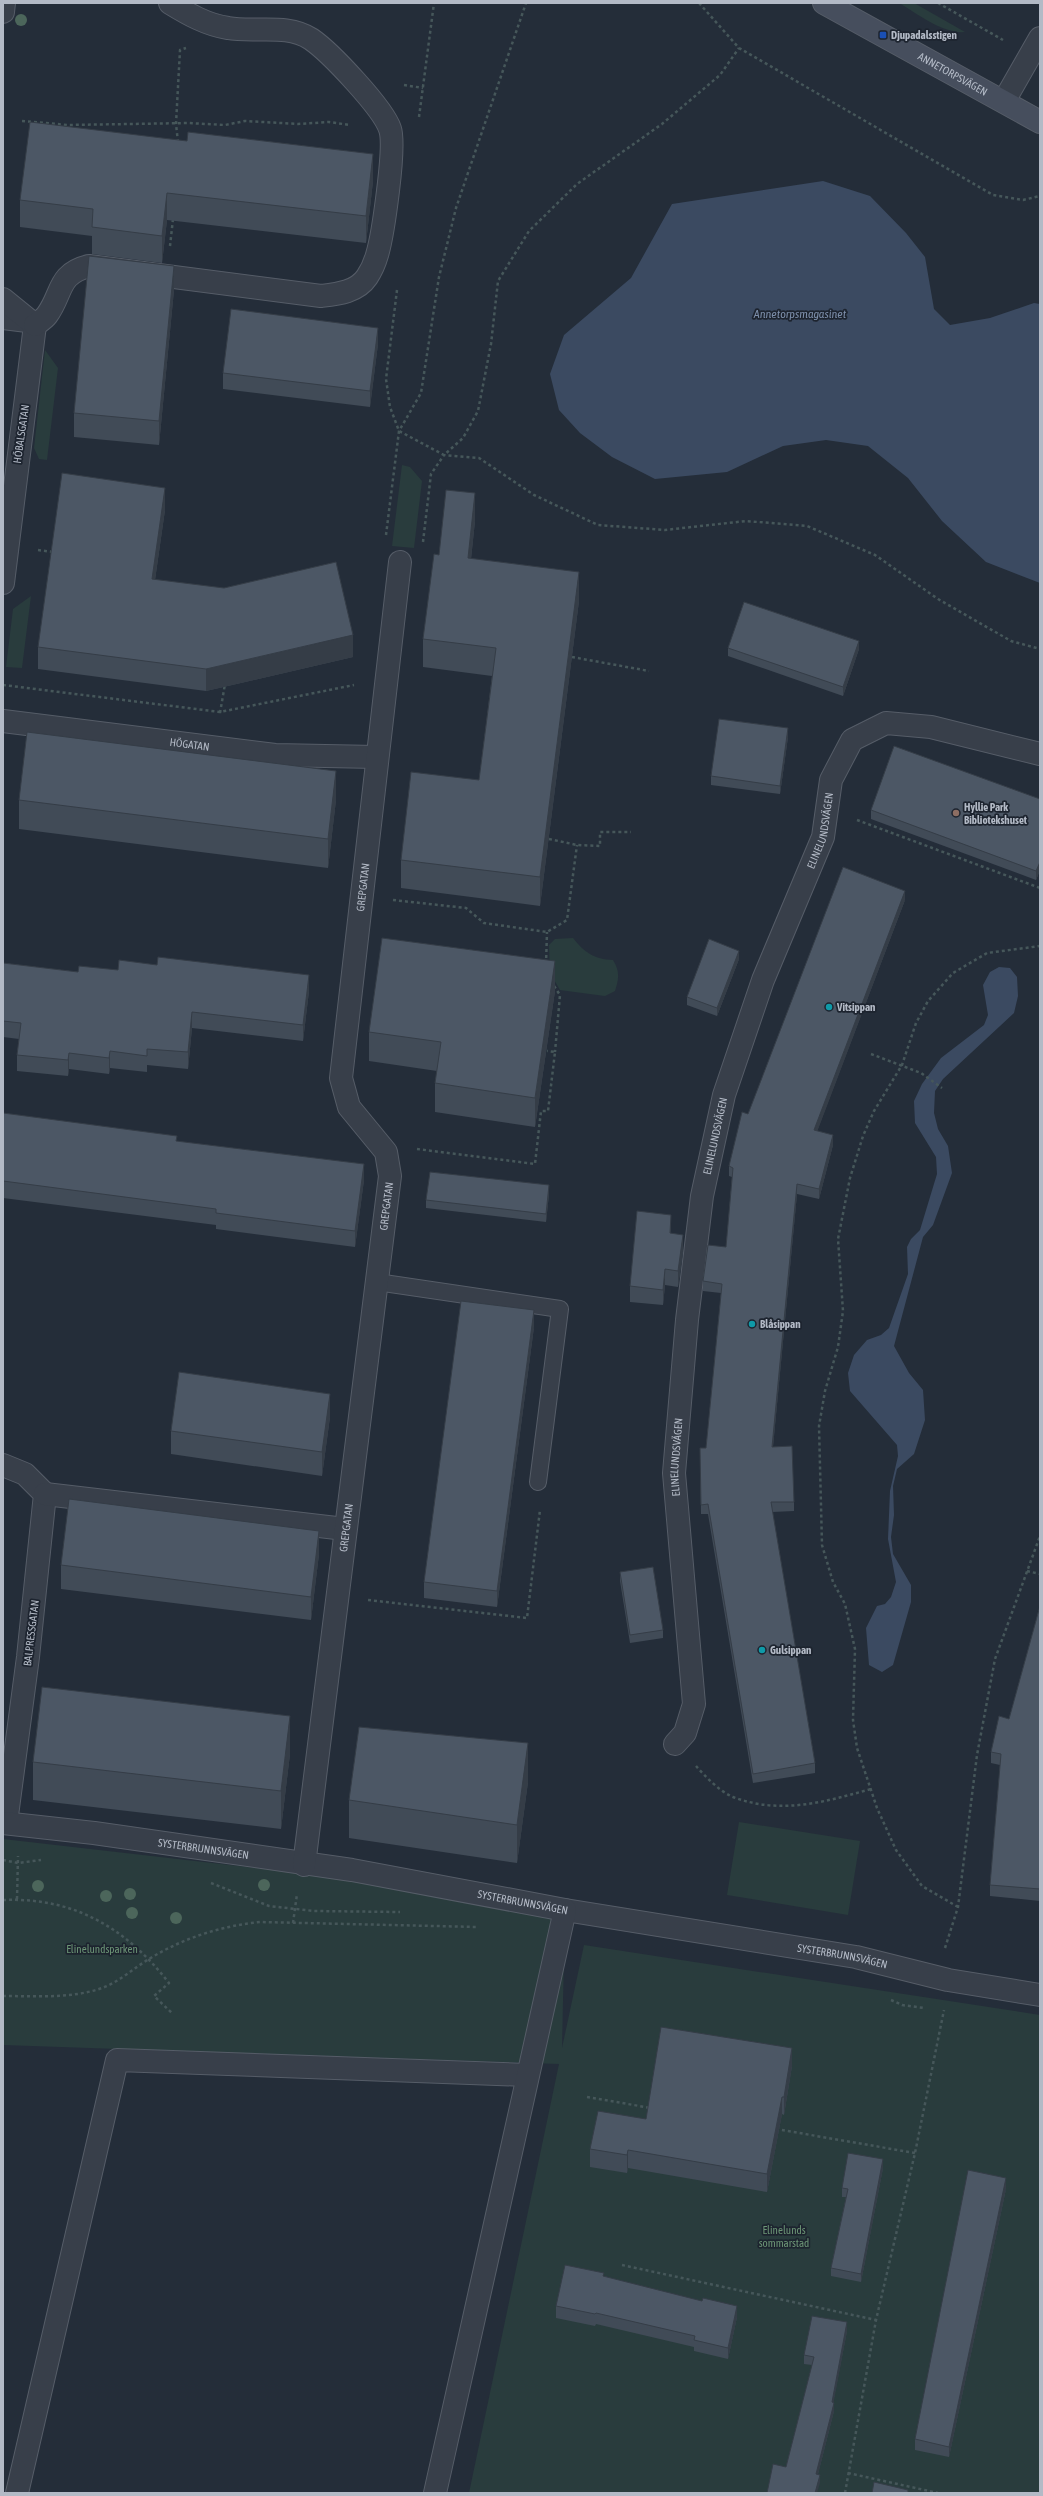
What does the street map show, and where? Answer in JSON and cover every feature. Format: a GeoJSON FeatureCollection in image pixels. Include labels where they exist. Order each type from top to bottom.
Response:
{"type":"FeatureCollection","features":[{"type":"Feature","properties":{"kind":"main road","name":"ANNETORPSVÄGEN"},"geometry":{"type":"LineString","coordinates":[[824,3],[1040,122]]}},
{"type":"Feature","properties":{"kind":"street"},"geometry":{"type":"LineString","coordinates":[[3,12],[4,3]]}},
{"type":"Feature","properties":{"kind":"street"},"geometry":{"type":"LineString","coordinates":[[3,299],[35,326],[46,315],[67,277],[77,269],[89,266],[294,294],[321,296],[342,294],[358,286],[367,277],[377,256],[393,150],[391,130],[380,112],[335,59],[310,38],[296,32],[228,28],[198,18],[170,3]]}},
{"type":"Feature","properties":{"kind":"street"},"geometry":{"type":"LineString","coordinates":[[1004,101],[1035,46]]}},
{"type":"Feature","properties":{"kind":"street","name":"HÖBALSGATAN"},"geometry":{"type":"LineString","coordinates":[[3,583],[7,536],[35,326]]}},
{"type":"Feature","properties":{"kind":"street","name":"GREPGATAN"},"geometry":{"type":"LineString","coordinates":[[304,1864],[336,1596],[390,1176],[386,1152],[349,1108],[341,1078],[376,757],[400,562]]}},
{"type":"Feature","properties":{"kind":"street","name":"HÖGATAN"},"geometry":{"type":"LineString","coordinates":[[3,721],[275,756],[376,757]]}},
{"type":"Feature","properties":{"kind":"street","name":"ELINELUNDSVÄGEN"},"geometry":{"type":"LineString","coordinates":[[675,1744],[684,1733],[694,1704],[674,1473],[687,1320],[702,1196],[724,1095],[763,980],[823,837],[831,780],[852,740],[886,723],[931,727],[1040,754]]}},
{"type":"Feature","properties":{"kind":"street"},"geometry":{"type":"LineString","coordinates":[[3,1465],[25,1474],[45,1494],[345,1529]]}},
{"type":"Feature","properties":{"kind":"street","name":"BALPRESSGATAN"},"geometry":{"type":"LineString","coordinates":[[4,1823],[28,1657],[45,1494]]}},
{"type":"Feature","properties":{"kind":"street","name":"SYSTERBRUNNSVÄGEN"},"geometry":{"type":"LineString","coordinates":[[4,1823],[94,1833],[352,1870],[565,1910],[856,1957],[948,1980],[1040,1994]]}},
{"type":"Feature","properties":{"kind":"street"},"geometry":{"type":"LineString","coordinates":[[435,2493],[565,1910]]}},
{"type":"Feature","properties":{"kind":"street"},"geometry":{"type":"LineString","coordinates":[[16,2493],[117,2060],[527,2075]]}},
{"type":"Feature","properties":{"kind":"lane"},"geometry":{"type":"LineString","coordinates":[[3,322],[35,326]]}},
{"type":"Feature","properties":{"kind":"lane"},"geometry":{"type":"LineString","coordinates":[[377,1282],[560,1309],[538,1482]]}},
{"type":"Feature","properties":{"kind":"path"},"geometry":{"type":"LineString","coordinates":[[385,541],[400,431],[421,393],[439,277],[456,208],[526,3]]}},
{"type":"Feature","properties":{"kind":"path"},"geometry":{"type":"LineString","coordinates":[[699,3],[739,48],[992,195],[1023,200],[1036,199],[1040,201]]}},
{"type":"Feature","properties":{"kind":"path"},"geometry":{"type":"LineString","coordinates":[[938,3],[1035,46]]}},
{"type":"Feature","properties":{"kind":"path"},"geometry":{"type":"LineString","coordinates":[[178,144],[176,124],[180,50],[191,46],[198,18]]}},
{"type":"Feature","properties":{"kind":"path"},"geometry":{"type":"LineString","coordinates":[[422,549],[431,474],[444,455],[464,438],[478,411],[491,344],[498,281],[528,231],[577,184],[662,124],[720,75],[739,48]]}},
{"type":"Feature","properties":{"kind":"path"},"geometry":{"type":"LineString","coordinates":[[404,85],[423,88]]}},
{"type":"Feature","properties":{"kind":"path"},"geometry":{"type":"LineString","coordinates":[[22,121],[68,125],[225,125],[233,122],[264,121],[277,124],[329,122],[362,125],[380,112]]}},
{"type":"Feature","properties":{"kind":"path"},"geometry":{"type":"LineString","coordinates":[[1036,199],[1040,196]]}},
{"type":"Feature","properties":{"kind":"path"},"geometry":{"type":"LineString","coordinates":[[170,247],[173,218]]}},
{"type":"Feature","properties":{"kind":"path"},"geometry":{"type":"LineString","coordinates":[[400,431],[444,455],[479,458],[534,495],[598,525],[665,530],[746,521],[806,526],[875,554],[938,599],[1011,641],[1040,649]]}},
{"type":"Feature","properties":{"kind":"path"},"geometry":{"type":"LineString","coordinates":[[7,536],[58,553]]}},
{"type":"Feature","properties":{"kind":"path"},"geometry":{"type":"LineString","coordinates":[[572,657],[649,671]]}},
{"type":"Feature","properties":{"kind":"path"},"geometry":{"type":"LineString","coordinates":[[220,712],[226,680]]}},
{"type":"Feature","properties":{"kind":"path"},"geometry":{"type":"LineString","coordinates":[[3,685],[220,712],[367,682],[386,684]]}},
{"type":"Feature","properties":{"kind":"path"},"geometry":{"type":"LineString","coordinates":[[827,809],[1040,888]]}},
{"type":"Feature","properties":{"kind":"path"},"geometry":{"type":"LineString","coordinates":[[549,839],[577,845],[600,846],[600,832],[631,832]]}},
{"type":"Feature","properties":{"kind":"path"},"geometry":{"type":"LineString","coordinates":[[361,896],[466,908],[484,923],[547,932],[567,920],[577,845]]}},
{"type":"Feature","properties":{"kind":"path"},"geometry":{"type":"LineString","coordinates":[[546,966],[547,932]]}},
{"type":"Feature","properties":{"kind":"path"},"geometry":{"type":"LineString","coordinates":[[958,1907],[922,1886],[896,1850],[871,1789],[857,1748],[853,1720],[855,1649],[845,1604],[833,1582],[822,1545],[819,1426],[825,1392],[838,1347],[843,1311],[838,1238],[850,1178],[863,1136],[874,1111],[902,1065],[916,1023],[928,1001],[953,973],[987,953],[1040,946]]}},
{"type":"Feature","properties":{"kind":"path"},"geometry":{"type":"LineString","coordinates":[[378,1143],[535,1164],[541,1111],[548,1111],[555,1052],[560,994],[553,984]]}},
{"type":"Feature","properties":{"kind":"path"},"geometry":{"type":"LineString","coordinates":[[547,1051],[555,1052]]}},
{"type":"Feature","properties":{"kind":"path"},"geometry":{"type":"LineString","coordinates":[[871,1054],[921,1072],[942,1088]]}},
{"type":"Feature","properties":{"kind":"path"},"geometry":{"type":"LineString","coordinates":[[336,1596],[527,1618],[542,1497],[538,1482]]}},
{"type":"Feature","properties":{"kind":"path"},"geometry":{"type":"LineString","coordinates":[[845,2493],[876,2320],[915,2153],[948,1980],[942,1959],[958,1907],[977,1755],[995,1659],[1040,1536]]}},
{"type":"Feature","properties":{"kind":"path"},"geometry":{"type":"LineString","coordinates":[[1027,1571],[1040,1574]]}},
{"type":"Feature","properties":{"kind":"path"},"geometry":{"type":"LineString","coordinates":[[675,1744],[709,1780],[733,1796],[739,1798],[774,1806],[817,1804],[871,1789]]}},
{"type":"Feature","properties":{"kind":"path"},"geometry":{"type":"LineString","coordinates":[[17,1900],[18,1863]]}},
{"type":"Feature","properties":{"kind":"path"},"geometry":{"type":"LineString","coordinates":[[3,1900],[33,1900],[71,1909],[114,1928],[149,1958],[169,1983],[154,1996],[174,2014]]}},
{"type":"Feature","properties":{"kind":"path"},"geometry":{"type":"LineString","coordinates":[[3,1996],[83,1994],[104,1988],[149,1958],[186,1940],[231,1925],[260,1922],[480,1927]]}},
{"type":"Feature","properties":{"kind":"path"},"geometry":{"type":"LineString","coordinates":[[587,2097],[657,2109]]}},
{"type":"Feature","properties":{"kind":"path"},"geometry":{"type":"LineString","coordinates":[[775,2129],[915,2153]]}},
{"type":"Feature","properties":{"kind":"path"},"geometry":{"type":"LineString","coordinates":[[622,2265],[876,2320]]}},
{"type":"Feature","properties":{"kind":"path"},"geometry":{"type":"LineString","coordinates":[[848,2473],[938,2493]]}},
{"type":"Feature","properties":{"kind":"green space"},"geometry":{"type":"Polygon","coordinates":[[[899,3],[914,3],[965,32],[957,32],[939,27],[899,3]]]}},
{"type":"Feature","properties":{"kind":"green space"},"geometry":{"type":"Polygon","coordinates":[[[45,350],[58,368],[47,460],[39,459],[34,448],[45,350]]]}},
{"type":"Feature","properties":{"kind":"green space"},"geometry":{"type":"Polygon","coordinates":[[[402,465],[410,467],[422,481],[414,548],[392,546],[402,465]]]}},
{"type":"Feature","properties":{"kind":"green space"},"geometry":{"type":"Polygon","coordinates":[[[31,596],[22,668],[6,667],[13,609],[31,596]]]}},
{"type":"Feature","properties":{"kind":"green space"},"geometry":{"type":"Polygon","coordinates":[[[573,938],[582,948],[595,957],[613,960],[617,968],[618,975],[615,991],[605,996],[560,990],[550,973],[549,945],[555,939],[573,938]]]}},
{"type":"Feature","properties":{"kind":"green space"},"geometry":{"type":"Polygon","coordinates":[[[739,1822],[860,1841],[848,1915],[727,1895],[739,1822]]]}},
{"type":"Feature","properties":{"kind":"green space","name":"Elinelunds sommarstad"},"geometry":{"type":"Polygon","coordinates":[[[3,1839],[525,1899],[565,1910],[562,2048],[584,1945],[1040,2015],[1040,2493],[469,2493],[559,2064],[3,2045],[3,1839]]]}},
{"type":"Feature","properties":{"kind":"water","name":"Annetorpsmagasinet"},"geometry":{"type":"Polygon","coordinates":[[[823,181],[870,196],[906,233],[925,257],[934,309],[950,325],[990,318],[1034,303],[1040,304],[1040,583],[986,562],[942,521],[908,478],[868,446],[826,440],[783,446],[727,472],[655,479],[612,457],[580,433],[559,410],[550,374],[564,335],[631,278],[672,204],[823,181]]]}},
{"type":"Feature","properties":{"kind":"water"},"geometry":{"type":"Polygon","coordinates":[[[999,967],[1010,968],[1017,977],[1018,996],[1014,1013],[943,1079],[935,1091],[934,1113],[938,1129],[948,1146],[952,1173],[933,1225],[923,1237],[894,1346],[909,1373],[923,1390],[925,1420],[914,1454],[897,1469],[893,1486],[894,1515],[891,1537],[893,1554],[911,1585],[911,1602],[893,1665],[882,1672],[869,1665],[866,1628],[877,1606],[885,1604],[891,1597],[896,1582],[888,1539],[890,1491],[898,1456],[897,1445],[850,1391],[848,1373],[854,1355],[867,1340],[881,1335],[889,1328],[908,1274],[907,1247],[911,1239],[920,1230],[937,1174],[936,1157],[915,1123],[914,1101],[922,1084],[941,1058],[984,1025],[988,1015],[983,985],[990,972],[999,967]]]}},
{"type":"Feature","properties":{"kind":"building"},"geometry":{"type":"Polygon","coordinates":[[[30,122],[187,141],[188,132],[373,154],[366,216],[167,193],[162,236],[92,227],[93,209],[20,200],[30,122]]]}},
{"type":"Feature","properties":{"kind":"building"},"geometry":{"type":"Polygon","coordinates":[[[89,256],[174,266],[159,421],[74,413],[89,256]]]}},
{"type":"Feature","properties":{"kind":"building"},"geometry":{"type":"Polygon","coordinates":[[[231,309],[378,328],[370,391],[223,373],[231,309]]]}},
{"type":"Feature","properties":{"kind":"building"},"geometry":{"type":"Polygon","coordinates":[[[62,473],[165,488],[152,579],[224,588],[336,562],[353,635],[206,669],[38,647],[62,473]]]}},
{"type":"Feature","properties":{"kind":"building"},"geometry":{"type":"Polygon","coordinates":[[[446,490],[475,493],[468,558],[579,572],[540,877],[401,860],[411,772],[479,780],[496,648],[423,639],[434,554],[439,555],[446,490]]]}},
{"type":"Feature","properties":{"kind":"building"},"geometry":{"type":"Polygon","coordinates":[[[744,602],[859,641],[843,687],[728,648],[744,602]]]}},
{"type":"Feature","properties":{"kind":"building"},"geometry":{"type":"Polygon","coordinates":[[[719,719],[788,728],[780,786],[711,776],[719,719]]]}},
{"type":"Feature","properties":{"kind":"building"},"geometry":{"type":"Polygon","coordinates":[[[27,732],[336,771],[328,839],[19,800],[27,732]]]}},
{"type":"Feature","properties":{"kind":"building","name":"Hyllie Park Bibliotekshuset"},"geometry":{"type":"Polygon","coordinates":[[[894,746],[1040,799],[1040,862],[1036,871],[871,810],[894,746]]]}},
{"type":"Feature","properties":{"kind":"building"},"geometry":{"type":"Polygon","coordinates":[[[843,867],[905,891],[814,1130],[833,1135],[819,1189],[797,1184],[772,1447],[792,1446],[794,1502],[771,1502],[815,1763],[753,1774],[708,1504],[701,1505],[700,1448],[706,1448],[722,1284],[703,1281],[708,1245],[726,1247],[733,1168],[729,1166],[742,1112],[748,1114],[843,867]]]}},
{"type":"Feature","properties":{"kind":"building"},"geometry":{"type":"Polygon","coordinates":[[[382,938],[555,961],[535,1098],[435,1083],[441,1042],[369,1032],[382,938]]]}},
{"type":"Feature","properties":{"kind":"building"},"geometry":{"type":"Polygon","coordinates":[[[709,939],[739,951],[717,1008],[687,997],[709,939]]]}},
{"type":"Feature","properties":{"kind":"building"},"geometry":{"type":"Polygon","coordinates":[[[158,957],[309,975],[303,1025],[192,1012],[188,1052],[147,1049],[147,1056],[110,1051],[109,1058],[69,1053],[68,1060],[17,1055],[21,1023],[3,1021],[3,963],[78,972],[79,966],[118,970],[119,960],[157,965],[158,957]]]}},
{"type":"Feature","properties":{"kind":"building"},"geometry":{"type":"Polygon","coordinates":[[[3,1113],[177,1136],[176,1141],[364,1164],[355,1231],[216,1213],[216,1209],[3,1181],[3,1113]]]}},
{"type":"Feature","properties":{"kind":"building"},"geometry":{"type":"Polygon","coordinates":[[[430,1172],[549,1185],[546,1214],[426,1200],[430,1172]]]}},
{"type":"Feature","properties":{"kind":"building"},"geometry":{"type":"Polygon","coordinates":[[[637,1211],[671,1215],[670,1233],[683,1235],[678,1271],[665,1269],[663,1290],[630,1286],[637,1211]]]}},
{"type":"Feature","properties":{"kind":"building"},"geometry":{"type":"Polygon","coordinates":[[[461,1301],[534,1310],[497,1591],[424,1582],[461,1301]]]}},
{"type":"Feature","properties":{"kind":"building"},"geometry":{"type":"Polygon","coordinates":[[[179,1372],[330,1394],[322,1452],[171,1431],[179,1372]]]}},
{"type":"Feature","properties":{"kind":"building"},"geometry":{"type":"Polygon","coordinates":[[[69,1499],[319,1531],[311,1597],[61,1565],[69,1499]]]}},
{"type":"Feature","properties":{"kind":"building"},"geometry":{"type":"Polygon","coordinates":[[[653,1567],[663,1630],[630,1635],[620,1572],[653,1567]]]}},
{"type":"Feature","properties":{"kind":"building"},"geometry":{"type":"Polygon","coordinates":[[[1040,1606],[1040,1889],[990,1885],[1001,1754],[991,1752],[999,1716],[1009,1719],[1040,1606]]]}},
{"type":"Feature","properties":{"kind":"building"},"geometry":{"type":"Polygon","coordinates":[[[42,1687],[290,1716],[281,1791],[33,1762],[42,1687]]]}},
{"type":"Feature","properties":{"kind":"building"},"geometry":{"type":"Polygon","coordinates":[[[359,1727],[528,1743],[517,1825],[349,1800],[359,1727]]]}},
{"type":"Feature","properties":{"kind":"building"},"geometry":{"type":"Polygon","coordinates":[[[661,2027],[792,2048],[784,2097],[782,2097],[767,2174],[628,2150],[627,2155],[590,2149],[598,2111],[646,2119],[661,2027]]]}},
{"type":"Feature","properties":{"kind":"building"},"geometry":{"type":"Polygon","coordinates":[[[848,2153],[883,2159],[861,2274],[831,2268],[848,2189],[842,2188],[848,2153]]]}},
{"type":"Feature","properties":{"kind":"building"},"geometry":{"type":"Polygon","coordinates":[[[968,2170],[1006,2178],[949,2447],[915,2439],[968,2170]]]}},
{"type":"Feature","properties":{"kind":"building"},"geometry":{"type":"Polygon","coordinates":[[[565,2265],[604,2273],[603,2276],[702,2301],[703,2298],[737,2306],[728,2348],[694,2340],[695,2336],[596,2313],[556,2306],[565,2265]]]}},
{"type":"Feature","properties":{"kind":"building"},"geometry":{"type":"Polygon","coordinates":[[[812,2316],[847,2322],[832,2402],[834,2403],[816,2474],[820,2475],[815,2493],[767,2493],[773,2464],[786,2467],[814,2357],[804,2355],[812,2316]]]}},
{"type":"Feature","properties":{"kind":"building"},"geometry":{"type":"Polygon","coordinates":[[[874,2482],[908,2490],[908,2493],[872,2493],[874,2482]]]}},
{"type":"Feature","properties":{"kind":"place","name":"Djupadalsstigen"},"geometry":{"type":"Point","coordinates":[883,35]}},
{"type":"Feature","properties":{"kind":"place","name":"Hyllie Park Bibliotekshuset"},"geometry":{"type":"Point","coordinates":[956,813]}},
{"type":"Feature","properties":{"kind":"place","name":"Vitsippan"},"geometry":{"type":"Point","coordinates":[829,1007]}},
{"type":"Feature","properties":{"kind":"place","name":"Blåsippan"},"geometry":{"type":"Point","coordinates":[752,1324]}},
{"type":"Feature","properties":{"kind":"place","name":"Gulsippan"},"geometry":{"type":"Point","coordinates":[762,1650]}},
{"type":"Feature","properties":{"kind":"park label","name":"Elinelundsparken"},"geometry":{"type":"Point","coordinates":[102,1949]}}]}
